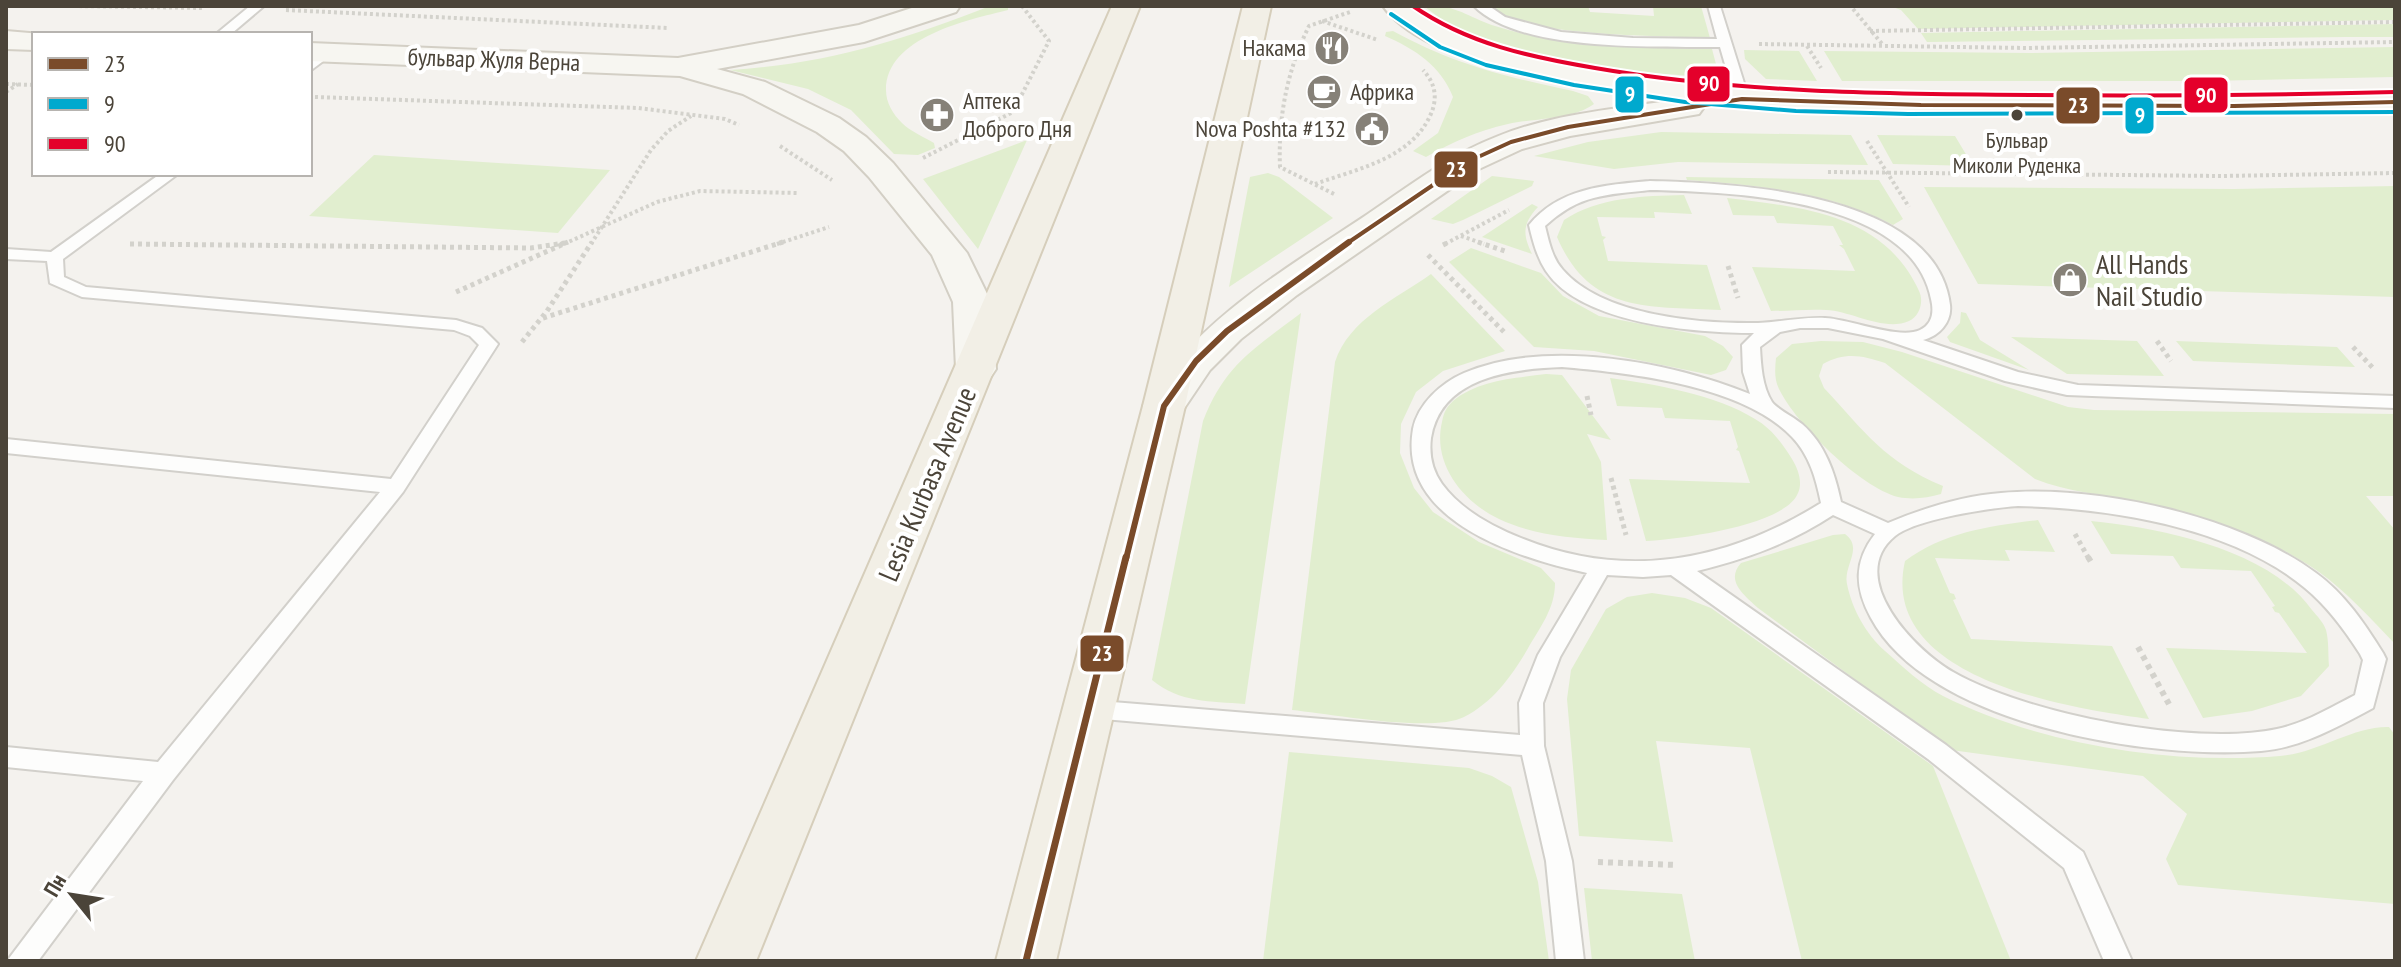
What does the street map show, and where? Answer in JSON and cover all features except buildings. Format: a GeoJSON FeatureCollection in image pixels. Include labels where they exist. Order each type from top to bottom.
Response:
{"type":"FeatureCollection","features":[{"type":"Feature","properties":{"kind":"main road","name":"Lesia Kurbasa Avenue"},"geometry":{"type":"LineString","coordinates":[[726,961],[1126,6]]}},
{"type":"Feature","properties":{"kind":"main road"},"geometry":{"type":"LineString","coordinates":[[1026,961],[1164,406],[1257,6]]}},
{"type":"Feature","properties":{"kind":"street","name":"бульвар Жуля Верна"},"geometry":{"type":"LineString","coordinates":[[316,57],[678,67],[864,33],[946,6]]}},
{"type":"Feature","properties":{"kind":"street"},"geometry":{"type":"LineString","coordinates":[[1397,6],[1424,27],[1461,46],[1515,63],[1578,77],[1742,99],[2109,105],[2395,102]]}},
{"type":"Feature","properties":{"kind":"street"},"geometry":{"type":"LineString","coordinates":[[6,40],[32,41]]}},
{"type":"Feature","properties":{"kind":"street","name":"бульвар Жуля Верна"},"geometry":{"type":"LineString","coordinates":[[678,67],[754,88],[828,125],[855,144],[881,170],[949,253],[972,302],[976,369]]}},
{"type":"Feature","properties":{"kind":"street"},"geometry":{"type":"LineString","coordinates":[[1164,406],[1196,361],[1227,331],[1284,287],[1467,162],[1511,142],[1568,127],[1742,99]]}},
{"type":"Feature","properties":{"kind":"lane"},"geometry":{"type":"LineString","coordinates":[[1480,6],[1501,22],[1549,33],[1726,43]]}},
{"type":"Feature","properties":{"kind":"lane"},"geometry":{"type":"LineString","coordinates":[[1714,6],[1742,99]]}},
{"type":"Feature","properties":{"kind":"lane"},"geometry":{"type":"LineString","coordinates":[[226,32],[257,7]]}},
{"type":"Feature","properties":{"kind":"lane"},"geometry":{"type":"LineString","coordinates":[[6,254],[55,257],[167,176]]}},
{"type":"Feature","properties":{"kind":"lane"},"geometry":{"type":"LineString","coordinates":[[1902,339],[1922,339],[1934,330],[1943,313],[1943,300],[1910,244],[1863,216],[1788,197],[1701,186],[1655,185],[1597,193],[1568,201],[1553,207],[1537,225],[1549,265],[1574,291],[1603,307],[1705,325],[1748,329],[1808,324],[1847,326],[1902,339],[2050,388],[2395,402]]}},
{"type":"Feature","properties":{"kind":"lane"},"geometry":{"type":"LineString","coordinates":[[21,961],[164,773],[396,487],[489,344],[476,332],[456,325],[82,292],[56,279],[55,257]]}},
{"type":"Feature","properties":{"kind":"lane"},"geometry":{"type":"LineString","coordinates":[[1763,403],[1752,372],[1751,345],[1774,327]]}},
{"type":"Feature","properties":{"kind":"lane"},"geometry":{"type":"LineString","coordinates":[[1534,362],[1617,366],[1726,390],[1763,403],[1813,448],[1829,480],[1832,506],[1808,524],[1767,543],[1677,568],[1635,571],[1600,569],[1527,550],[1489,532],[1452,508],[1432,485],[1419,456],[1420,431],[1433,401],[1455,384],[1488,369],[1534,362]]}},
{"type":"Feature","properties":{"kind":"lane"},"geometry":{"type":"LineString","coordinates":[[6,446],[396,487]]}},
{"type":"Feature","properties":{"kind":"lane"},"geometry":{"type":"LineString","coordinates":[[2017,499],[2093,504],[2204,529],[2267,553],[2308,578],[2347,615],[2375,659],[2365,701],[2326,721],[2265,741],[2190,742],[2087,727],[2004,704],[1945,679],[1895,638],[1872,601],[1869,561],[1888,531],[1923,517],[2017,499]]}},
{"type":"Feature","properties":{"kind":"lane"},"geometry":{"type":"LineString","coordinates":[[1832,506],[1888,531]]}},
{"type":"Feature","properties":{"kind":"lane"},"geometry":{"type":"LineString","coordinates":[[1677,568],[1937,752],[2074,860],[2118,961]]}},
{"type":"Feature","properties":{"kind":"lane"},"geometry":{"type":"LineString","coordinates":[[1570,961],[1559,861],[1532,746],[1531,703],[1549,655],[1600,569]]}},
{"type":"Feature","properties":{"kind":"lane"},"geometry":{"type":"LineString","coordinates":[[1088,710],[1532,746]]}},
{"type":"Feature","properties":{"kind":"lane"},"geometry":{"type":"LineString","coordinates":[[6,757],[164,773]]}},
{"type":"Feature","properties":{"kind":"path"},"geometry":{"type":"LineString","coordinates":[[73,6],[257,7],[678,28]]}},
{"type":"Feature","properties":{"kind":"path"},"geometry":{"type":"LineString","coordinates":[[923,158],[1013,112],[1049,41],[1022,6]]}},
{"type":"Feature","properties":{"kind":"path"},"geometry":{"type":"LineString","coordinates":[[1853,9],[1883,45]]}},
{"type":"Feature","properties":{"kind":"path"},"geometry":{"type":"LineString","coordinates":[[1334,194],[1280,167],[1277,131],[1293,57],[1309,26],[1350,12]]}},
{"type":"Feature","properties":{"kind":"path"},"geometry":{"type":"LineString","coordinates":[[1322,21],[1386,45]]}},
{"type":"Feature","properties":{"kind":"path"},"geometry":{"type":"LineString","coordinates":[[1870,31],[2395,22]]}},
{"type":"Feature","properties":{"kind":"path"},"geometry":{"type":"LineString","coordinates":[[1726,43],[2026,48],[2395,42]]}},
{"type":"Feature","properties":{"kind":"path"},"geometry":{"type":"LineString","coordinates":[[1315,184],[1400,153],[1428,125],[1435,101],[1433,80],[1418,65]]}},
{"type":"Feature","properties":{"kind":"path"},"geometry":{"type":"LineString","coordinates":[[6,92],[29,77]]}},
{"type":"Feature","properties":{"kind":"path"},"geometry":{"type":"LineString","coordinates":[[6,84],[32,85]]}},
{"type":"Feature","properties":{"kind":"path"},"geometry":{"type":"LineString","coordinates":[[312,97],[638,108],[725,119],[750,131]]}},
{"type":"Feature","properties":{"kind":"path"},"geometry":{"type":"LineString","coordinates":[[483,354],[527,340],[599,227],[666,133]]}},
{"type":"Feature","properties":{"kind":"path"},"geometry":{"type":"LineString","coordinates":[[775,143],[836,183]]}},
{"type":"Feature","properties":{"kind":"path"},"geometry":{"type":"LineString","coordinates":[[1825,172],[2221,176],[2395,173]]}},
{"type":"Feature","properties":{"kind":"path"},"geometry":{"type":"LineString","coordinates":[[397,319],[657,202],[700,191],[799,193]]}},
{"type":"Feature","properties":{"kind":"path"},"geometry":{"type":"LineString","coordinates":[[1443,245],[1511,209]]}},
{"type":"Feature","properties":{"kind":"path"},"geometry":{"type":"LineString","coordinates":[[542,319],[829,227]]}},
{"type":"Feature","properties":{"kind":"path"},"geometry":{"type":"LineString","coordinates":[[74,243],[515,248],[565,243]]}},
{"type":"Feature","properties":{"kind":"path"},"geometry":{"type":"LineString","coordinates":[[1428,255],[1534,362]]}},
{"type":"Feature","properties":{"kind":"path"},"geometry":{"type":"LineString","coordinates":[[1611,478],[1635,571]]}},
{"type":"Feature","properties":{"kind":"path"},"geometry":{"type":"LineString","coordinates":[[2138,647],[2190,742]]}},
{"type":"Feature","properties":{"kind":"path"},"geometry":{"type":"LineString","coordinates":[[1559,861],[1677,865]]}},
{"type":"Feature","properties":{"kind":"green space"},"geometry":{"type":"Polygon","coordinates":[[[990,6],[1008,6],[1008,10],[932,34],[899,57],[890,72],[886,95],[893,112],[905,126],[934,143],[935,148],[918,155],[894,154],[851,110],[808,89],[730,70],[798,62],[862,49],[990,6]]]}},
{"type":"Feature","properties":{"kind":"green space"},"geometry":{"type":"Polygon","coordinates":[[[1489,6],[1588,6],[1590,12],[1654,16],[1653,6],[1701,6],[1710,38],[1559,29],[1528,24],[1504,16],[1489,6]]]}},
{"type":"Feature","properties":{"kind":"green space"},"geometry":{"type":"Polygon","coordinates":[[[1890,6],[2395,6],[2395,20],[1918,29],[1901,10],[1890,6]]]}},
{"type":"Feature","properties":{"kind":"green space"},"geometry":{"type":"Polygon","coordinates":[[[1425,7],[1453,9],[1495,26],[1575,42],[1712,49],[1717,68],[1706,77],[1559,62],[1488,42],[1455,27],[1425,7]]]}},
{"type":"Feature","properties":{"kind":"green space"},"geometry":{"type":"Polygon","coordinates":[[[2395,24],[2395,37],[1927,42],[1921,33],[2395,24]]]}},
{"type":"Feature","properties":{"kind":"green space"},"geometry":{"type":"Polygon","coordinates":[[[1393,31],[1459,61],[1502,75],[1573,91],[1588,96],[1594,104],[1564,116],[1486,130],[1426,157],[1413,151],[1438,133],[1453,97],[1442,76],[1426,60],[1385,36],[1386,32],[1393,31]]]}},
{"type":"Feature","properties":{"kind":"green space"},"geometry":{"type":"Polygon","coordinates":[[[2395,47],[2395,77],[2207,81],[1842,81],[1824,51],[2030,53],[2395,47]]]}},
{"type":"Feature","properties":{"kind":"green space"},"geometry":{"type":"Polygon","coordinates":[[[1744,50],[1799,51],[1817,81],[1766,79],[1745,59],[1744,50]]]}},
{"type":"Feature","properties":{"kind":"green space"},"geometry":{"type":"Polygon","coordinates":[[[1661,132],[1851,135],[1868,165],[1678,162],[1614,169],[1534,156],[1588,142],[1661,132]]]}},
{"type":"Feature","properties":{"kind":"green space"},"geometry":{"type":"Polygon","coordinates":[[[1877,135],[1955,136],[1973,166],[1893,164],[1877,135]]]}},
{"type":"Feature","properties":{"kind":"green space"},"geometry":{"type":"Polygon","coordinates":[[[1027,140],[978,249],[923,179],[1027,140]]]}},
{"type":"Feature","properties":{"kind":"green space"},"geometry":{"type":"Polygon","coordinates":[[[374,155],[610,170],[558,233],[309,216],[374,155]]]}},
{"type":"Feature","properties":{"kind":"green space"},"geometry":{"type":"Polygon","coordinates":[[[1268,173],[1279,177],[1333,218],[1229,287],[1250,177],[1268,173]]]}},
{"type":"Feature","properties":{"kind":"green space"},"geometry":{"type":"Polygon","coordinates":[[[1492,176],[1534,181],[1532,186],[1453,224],[1431,219],[1492,176]]]}},
{"type":"Feature","properties":{"kind":"green space"},"geometry":{"type":"Polygon","coordinates":[[[1686,177],[1879,180],[1903,219],[1893,225],[1819,198],[1740,184],[1687,180],[1686,177]]]}},
{"type":"Feature","properties":{"kind":"green space"},"geometry":{"type":"Polygon","coordinates":[[[2395,186],[2395,297],[1978,284],[1924,187],[2234,189],[2395,186]]]}},
{"type":"Feature","properties":{"kind":"green space"},"geometry":{"type":"Polygon","coordinates":[[[1684,195],[1692,214],[1654,212],[1655,218],[1597,217],[1602,236],[1606,237],[1603,240],[1608,261],[1707,265],[1721,310],[1646,305],[1604,293],[1586,280],[1557,237],[1564,220],[1607,202],[1684,195]]]}},
{"type":"Feature","properties":{"kind":"green space"},"geometry":{"type":"Polygon","coordinates":[[[1727,198],[1811,211],[1863,230],[1885,245],[1904,265],[1919,291],[1921,304],[1918,312],[1909,321],[1889,324],[1836,311],[1771,311],[1752,267],[1855,271],[1839,245],[1843,245],[1833,226],[1777,223],[1774,216],[1733,215],[1727,198]]]}},
{"type":"Feature","properties":{"kind":"green space"},"geometry":{"type":"Polygon","coordinates":[[[1532,204],[1538,207],[1529,218],[1526,235],[1532,254],[1482,237],[1532,204]]]}},
{"type":"Feature","properties":{"kind":"green space"},"geometry":{"type":"Polygon","coordinates":[[[1471,248],[1541,273],[1563,296],[1599,316],[1705,336],[1723,346],[1733,357],[1726,370],[1711,375],[1594,351],[1534,347],[1449,262],[1471,248]]]}},
{"type":"Feature","properties":{"kind":"green space"},"geometry":{"type":"Polygon","coordinates":[[[1431,274],[1505,351],[1443,371],[1416,392],[1401,424],[1400,453],[1414,488],[1433,512],[1479,542],[1541,568],[1555,583],[1550,610],[1508,679],[1484,704],[1464,717],[1449,721],[1406,723],[1292,710],[1335,362],[1342,347],[1362,322],[1431,274]]]}},
{"type":"Feature","properties":{"kind":"green space"},"geometry":{"type":"Polygon","coordinates":[[[1961,312],[1966,313],[1980,340],[2029,370],[1950,342],[1947,337],[1960,323],[1961,312]]]}},
{"type":"Feature","properties":{"kind":"green space"},"geometry":{"type":"Polygon","coordinates":[[[1301,313],[1245,704],[1185,697],[1152,680],[1203,421],[1221,385],[1232,371],[1301,313]]]}},
{"type":"Feature","properties":{"kind":"green space"},"geometry":{"type":"Polygon","coordinates":[[[2011,337],[2137,341],[2164,376],[2067,374],[2011,337]]]}},
{"type":"Feature","properties":{"kind":"green space"},"geometry":{"type":"Polygon","coordinates":[[[2176,341],[2337,347],[2355,367],[2193,361],[2176,341]]]}},
{"type":"Feature","properties":{"kind":"green space"},"geometry":{"type":"Polygon","coordinates":[[[1863,342],[1902,352],[2068,407],[2094,410],[2395,414],[2395,496],[2366,496],[2395,530],[2395,644],[2329,580],[2277,547],[2184,513],[2072,490],[2035,479],[1885,363],[1853,356],[1831,360],[1823,364],[1819,376],[1824,388],[1891,456],[1943,486],[1941,494],[1920,498],[1898,497],[1883,491],[1848,468],[1814,436],[1787,403],[1777,385],[1776,358],[1792,344],[1863,342]]]}},
{"type":"Feature","properties":{"kind":"green space"},"geometry":{"type":"Polygon","coordinates":[[[1546,374],[1562,375],[1611,440],[1587,434],[1601,462],[1607,540],[1538,532],[1499,519],[1474,503],[1453,480],[1446,467],[1440,438],[1445,413],[1453,401],[1485,384],[1546,374]]]}},
{"type":"Feature","properties":{"kind":"green space"},"geometry":{"type":"Polygon","coordinates":[[[1610,378],[1704,397],[1755,419],[1776,437],[1792,459],[1799,476],[1798,493],[1789,504],[1753,522],[1705,534],[1646,541],[1629,479],[1750,483],[1736,450],[1738,447],[1730,421],[1665,418],[1662,408],[1617,406],[1610,378]]]}},
{"type":"Feature","properties":{"kind":"green space"},"geometry":{"type":"Polygon","coordinates":[[[2038,520],[2055,552],[2005,550],[2010,561],[1935,558],[1950,593],[1954,594],[1956,599],[1953,600],[1971,639],[2112,646],[2149,719],[2073,706],[1987,680],[1949,660],[1920,634],[1904,601],[1905,561],[1952,537],[1985,528],[2038,520]]]}},
{"type":"Feature","properties":{"kind":"green space"},"geometry":{"type":"Polygon","coordinates":[[[2091,521],[2180,536],[2211,545],[2269,571],[2293,589],[2324,625],[2329,666],[2301,696],[2252,711],[2203,718],[2166,648],[2307,653],[2279,613],[2275,612],[2272,607],[2275,606],[2251,571],[2181,568],[2173,556],[2111,554],[2091,521]]]}},
{"type":"Feature","properties":{"kind":"green space"},"geometry":{"type":"Polygon","coordinates":[[[1845,534],[1853,545],[1847,577],[1849,593],[1872,637],[1928,687],[1981,713],[2064,739],[2107,748],[2195,757],[2294,754],[2362,731],[2389,727],[2395,735],[2395,904],[2178,885],[2166,859],[2187,814],[2143,776],[1951,750],[1758,608],[1738,587],[1735,576],[1741,563],[1845,534]]]}},
{"type":"Feature","properties":{"kind":"green space"},"geometry":{"type":"Polygon","coordinates":[[[1652,593],[1685,598],[1711,608],[1933,766],[2011,961],[1802,961],[1750,748],[1656,741],[1673,842],[1579,836],[1567,699],[1571,670],[1606,609],[1627,597],[1652,593]]]}},
{"type":"Feature","properties":{"kind":"green space"},"geometry":{"type":"Polygon","coordinates":[[[1289,752],[1469,768],[1511,787],[1538,882],[1549,961],[1263,961],[1289,752]]]}},
{"type":"Feature","properties":{"kind":"green space"},"geometry":{"type":"Polygon","coordinates":[[[1584,888],[1682,894],[1695,961],[1592,961],[1584,888]]]}},
{"type":"Feature","properties":{"kind":"transit line","name":"90"},"geometry":{"type":"LineString","coordinates":[[1413,6],[1449,29],[1509,50],[1628,74],[1742,87],[1973,95],[2395,92]]}},
{"type":"Feature","properties":{"kind":"transit line","name":"9"},"geometry":{"type":"LineString","coordinates":[[1391,14],[1440,47],[1486,65],[1574,85],[1685,102],[1796,111],[1908,114],[2395,112]]}},
{"type":"Feature","properties":{"kind":"transit line","name":"23"},"geometry":{"type":"LineString","coordinates":[[1026,961],[1164,406],[1196,361],[1227,331],[1284,287],[1467,162],[1511,142],[1568,127],[1742,99],[1921,105],[2234,106],[2395,102]]}},
{"type":"Feature","properties":{"kind":"place","name":"Накама"},"geometry":{"type":"Point","coordinates":[1332,48]}},
{"type":"Feature","properties":{"kind":"place","name":"Африка"},"geometry":{"type":"Point","coordinates":[1324,92]}},
{"type":"Feature","properties":{"kind":"place","name":"Аптека Доброго Дня"},"geometry":{"type":"Point","coordinates":[937,115]}},
{"type":"Feature","properties":{"kind":"place","name":"Бульвар Миколи Руденка"},"geometry":{"type":"Point","coordinates":[2017,115]}},
{"type":"Feature","properties":{"kind":"place","name":"Nova Poshta #132"},"geometry":{"type":"Point","coordinates":[1372,129]}},
{"type":"Feature","properties":{"kind":"place","name":"All Hands Nail Studio"},"geometry":{"type":"Point","coordinates":[2070,280]}}]}
